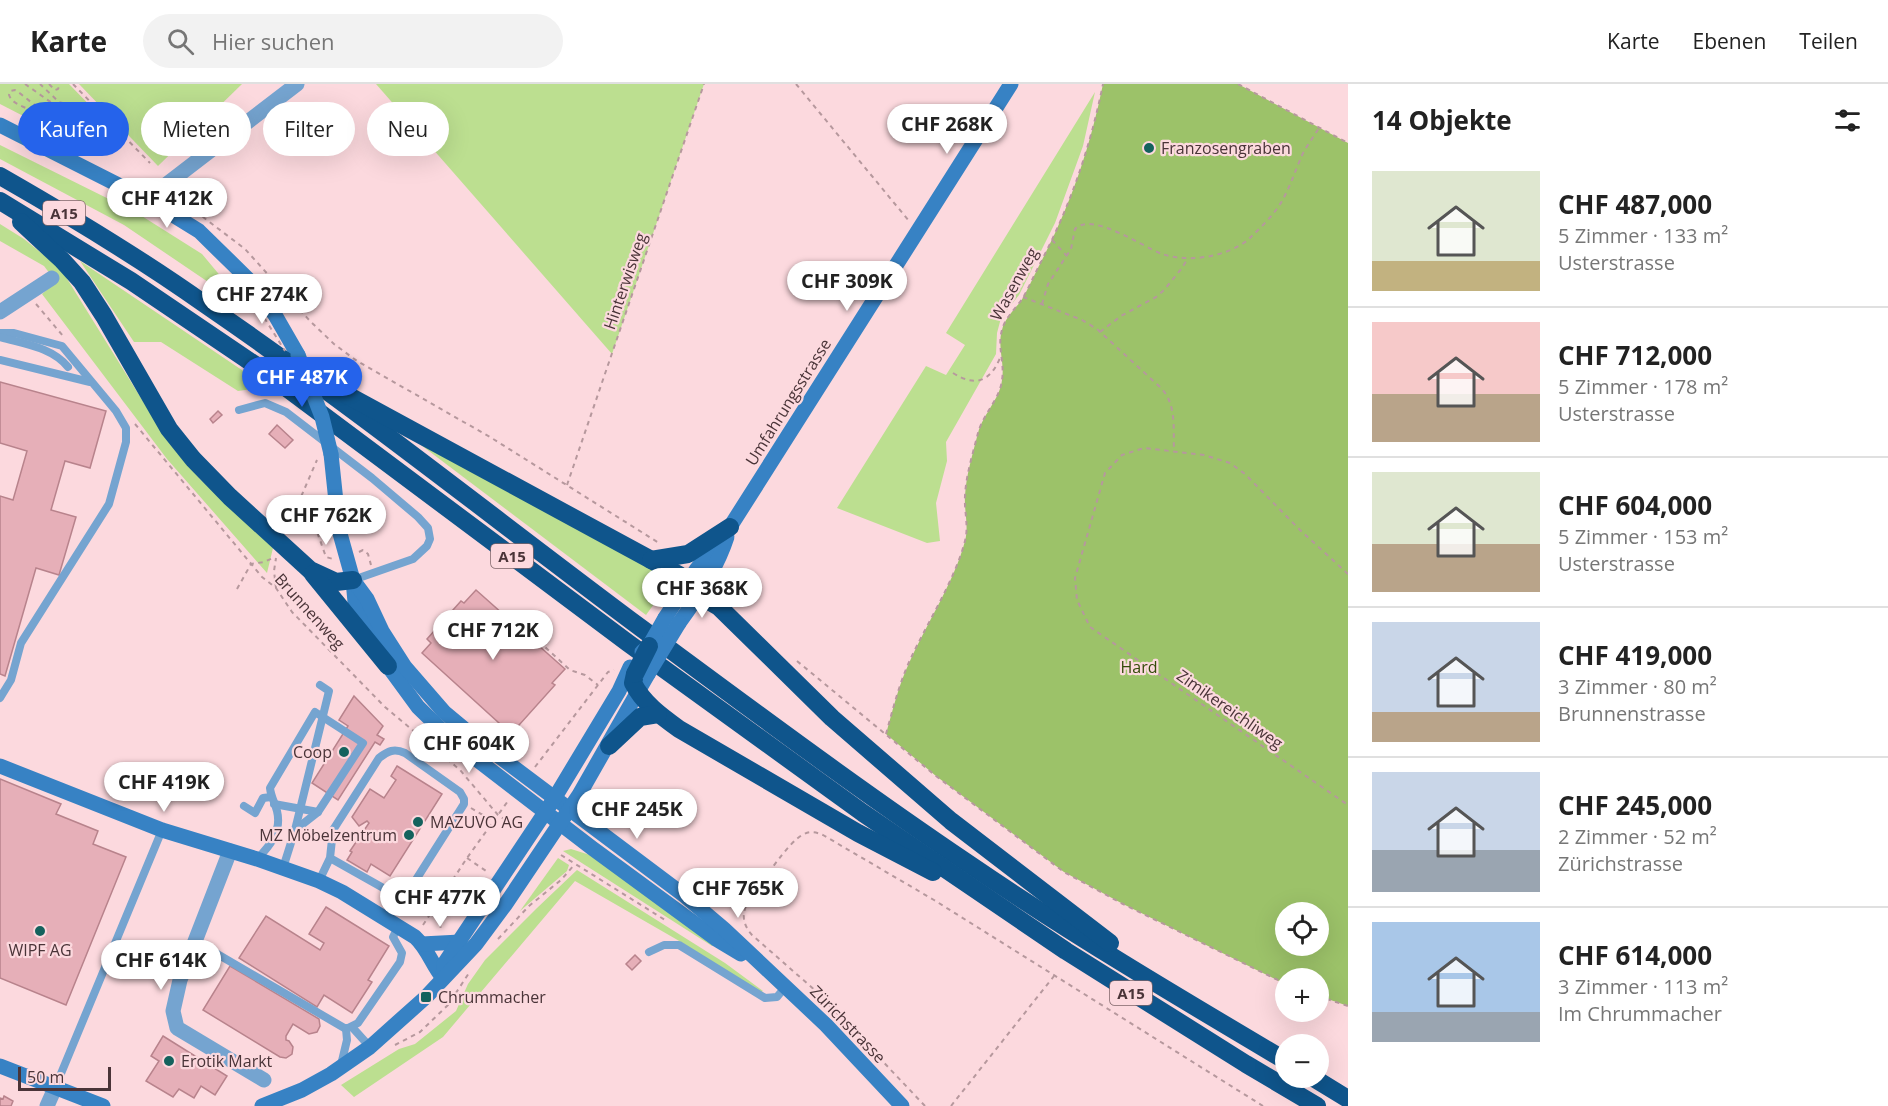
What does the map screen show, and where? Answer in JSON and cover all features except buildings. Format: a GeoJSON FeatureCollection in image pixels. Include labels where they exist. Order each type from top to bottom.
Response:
{"type":"FeatureCollection","features":[{"type":"Feature","properties":{"kind":"highway","name":"A15"},"geometry":{"type":"LineString","coordinates":[[0,176],[86,226],[164,276],[283,359],[638,625],[968,864],[1181,1000],[1275,1055]]}},
{"type":"Feature","properties":{"kind":"highway","name":"A15"},"geometry":{"type":"LineString","coordinates":[[0,201],[122,275],[255,365],[863,813],[1131,993],[1317,1106]]}},
{"type":"Feature","properties":{"kind":"highway"},"geometry":{"type":"LineString","coordinates":[[0,201],[82,282],[185,451],[237,503],[310,570],[388,666]]}},
{"type":"Feature","properties":{"kind":"highway"},"geometry":{"type":"LineString","coordinates":[[283,359],[501,480],[679,575],[692,591],[718,607],[832,718],[934,807],[1181,1000]]}},
{"type":"Feature","properties":{"kind":"highway"},"geometry":{"type":"LineString","coordinates":[[651,560],[688,554],[730,527]]}},
{"type":"Feature","properties":{"kind":"highway"},"geometry":{"type":"LineString","coordinates":[[310,570],[336,582],[352,580]]}},
{"type":"Feature","properties":{"kind":"highway"},"geometry":{"type":"LineString","coordinates":[[649,645],[634,675],[658,714],[679,729],[849,828],[1019,918]]}},
{"type":"Feature","properties":{"kind":"highway"},"geometry":{"type":"LineString","coordinates":[[609,746],[640,717],[658,714]]}},
{"type":"Feature","properties":{"kind":"highway"},"geometry":{"type":"LineString","coordinates":[[1329,1087],[1348,1099]]}},
{"type":"Feature","properties":{"kind":"main road","name":"Umfahrungsstrasse"},"geometry":{"type":"LineString","coordinates":[[442,978],[444,964],[550,805],[619,691],[634,675],[692,591],[722,554],[730,527],[1011,84]]}},
{"type":"Feature","properties":{"kind":"main road"},"geometry":{"type":"LineString","coordinates":[[0,125],[181,218],[199,231],[249,280],[275,315],[303,364],[322,417],[324,455],[355,602],[388,666],[418,708],[454,742],[550,805]]}},
{"type":"Feature","properties":{"kind":"main road"},"geometry":{"type":"LineString","coordinates":[[352,580],[367,599],[396,653],[430,698],[550,805]]}},
{"type":"Feature","properties":{"kind":"main road","name":"Umfahrungsstrasse"},"geometry":{"type":"LineString","coordinates":[[649,645],[672,621]]}},
{"type":"Feature","properties":{"kind":"main road","name":"Umfahrungsstrasse"},"geometry":{"type":"LineString","coordinates":[[262,1106],[302,1090],[370,1047],[408,1015],[442,978],[452,971],[487,930],[565,817],[609,746],[634,675]]}},
{"type":"Feature","properties":{"kind":"main road"},"geometry":{"type":"LineString","coordinates":[[0,766],[162,830],[257,859],[319,881],[342,892],[418,941],[430,956],[432,965],[442,978]]}},
{"type":"Feature","properties":{"kind":"main road","name":"Zürichstrasse"},"geometry":{"type":"LineString","coordinates":[[550,805],[685,896],[724,929],[826,1025],[902,1106]]}},
{"type":"Feature","properties":{"kind":"main road"},"geometry":{"type":"LineString","coordinates":[[418,941],[460,942]]}},
{"type":"Feature","properties":{"kind":"main road"},"geometry":{"type":"LineString","coordinates":[[0,1066],[103,1106]]}},
{"type":"Feature","properties":{"kind":"street"},"geometry":{"type":"LineString","coordinates":[[152,202],[163,187],[297,84]]}},
{"type":"Feature","properties":{"kind":"street"},"geometry":{"type":"LineString","coordinates":[[0,312],[52,278]]}},
{"type":"Feature","properties":{"kind":"street"},"geometry":{"type":"LineString","coordinates":[[230,851],[180,980],[173,1011],[177,1028],[264,1080]]}},
{"type":"Feature","properties":{"kind":"street"},"geometry":{"type":"LineString","coordinates":[[47,1106],[55,1088]]}},
{"type":"Feature","properties":{"kind":"lane"},"geometry":{"type":"LineString","coordinates":[[0,335],[14,333],[62,346],[116,411],[126,428],[126,442],[109,504],[21,643],[11,680],[0,698]]}},
{"type":"Feature","properties":{"kind":"lane"},"geometry":{"type":"LineString","coordinates":[[0,335],[49,351],[60,357],[68,368]]}},
{"type":"Feature","properties":{"kind":"lane"},"geometry":{"type":"LineString","coordinates":[[0,360],[90,382]]}},
{"type":"Feature","properties":{"kind":"lane"},"geometry":{"type":"LineString","coordinates":[[239,410],[265,404],[286,412],[372,478],[428,528],[430,539],[427,546],[413,559],[352,580]]}},
{"type":"Feature","properties":{"kind":"lane"},"geometry":{"type":"LineString","coordinates":[[283,868],[295,830],[329,691],[321,686]]}},
{"type":"Feature","properties":{"kind":"lane"},"geometry":{"type":"LineString","coordinates":[[257,859],[268,848],[277,827],[278,817],[270,788],[315,712],[363,743],[318,812],[295,830]]}},
{"type":"Feature","properties":{"kind":"lane"},"geometry":{"type":"LineString","coordinates":[[319,881],[330,858],[333,830],[379,758],[391,750],[405,753],[460,792],[464,799],[464,804],[405,897],[401,898],[330,858]]}},
{"type":"Feature","properties":{"kind":"lane"},"geometry":{"type":"LineString","coordinates":[[244,806],[255,813],[263,798],[318,812]]}},
{"type":"Feature","properties":{"kind":"lane"},"geometry":{"type":"LineString","coordinates":[[55,1088],[162,830]]}},
{"type":"Feature","properties":{"kind":"lane"},"geometry":{"type":"LineString","coordinates":[[340,1067],[350,1028],[400,962],[402,952],[393,937],[398,927]]}},
{"type":"Feature","properties":{"kind":"lane"},"geometry":{"type":"LineString","coordinates":[[195,940],[350,1028],[370,1047]]}},
{"type":"Feature","properties":{"kind":"lane"},"geometry":{"type":"LineString","coordinates":[[649,952],[664,945],[679,945],[765,998],[777,997],[786,986]]}},
{"type":"Feature","properties":{"kind":"path"},"geometry":{"type":"LineString","coordinates":[[25,84],[59,108],[58,115],[45,112],[15,90],[10,91],[9,95],[13,102],[55,122],[80,120],[87,115],[84,109],[59,102],[40,84]]}},
{"type":"Feature","properties":{"kind":"path"},"geometry":{"type":"LineString","coordinates":[[49,84],[55,90],[60,84]]}},
{"type":"Feature","properties":{"kind":"path"},"geometry":{"type":"LineString","coordinates":[[73,84],[150,163]]}},
{"type":"Feature","properties":{"kind":"path","name":"Hinterwisweg"},"geometry":{"type":"LineString","coordinates":[[567,485],[704,84]]}},
{"type":"Feature","properties":{"kind":"path"},"geometry":{"type":"LineString","coordinates":[[796,84],[896,204],[914,239]]}},
{"type":"Feature","properties":{"kind":"path","name":"Wasenweg"},"geometry":{"type":"LineString","coordinates":[[886,734],[909,662],[958,561],[965,541],[966,486],[981,423],[1001,387],[1003,371],[1000,339],[1004,322],[1023,297],[1052,240],[1076,184],[1089,144],[1103,84]]}},
{"type":"Feature","properties":{"kind":"path"},"geometry":{"type":"LineString","coordinates":[[1238,84],[1348,143]]}},
{"type":"Feature","properties":{"kind":"path"},"geometry":{"type":"LineString","coordinates":[[1042,304],[1048,284],[1067,256],[1074,240],[1076,227],[1082,224],[1091,224],[1114,231],[1163,254],[1188,258],[1234,249],[1250,238],[1282,202],[1305,151],[1319,128]]}},
{"type":"Feature","properties":{"kind":"path"},"geometry":{"type":"LineString","coordinates":[[163,187],[245,249],[310,321],[349,356],[490,437],[664,546]]}},
{"type":"Feature","properties":{"kind":"path"},"geometry":{"type":"LineString","coordinates":[[1052,240],[1067,256]]}},
{"type":"Feature","properties":{"kind":"path"},"geometry":{"type":"LineString","coordinates":[[1100,332],[1121,316],[1156,297],[1188,258]]}},
{"type":"Feature","properties":{"kind":"path"},"geometry":{"type":"LineString","coordinates":[[29,295],[68,343]]}},
{"type":"Feature","properties":{"kind":"path"},"geometry":{"type":"LineString","coordinates":[[1023,297],[1082,320],[1100,332],[1161,388],[1169,398],[1172,409],[1174,451]]}},
{"type":"Feature","properties":{"kind":"path"},"geometry":{"type":"LineString","coordinates":[[953,373],[969,382],[984,379],[992,372],[1001,355]]}},
{"type":"Feature","properties":{"kind":"path","name":"Brunnenweg"},"geometry":{"type":"LineString","coordinates":[[135,424],[262,577],[276,588],[292,612],[385,707],[460,770],[498,815],[517,828]]}},
{"type":"Feature","properties":{"kind":"path","name":"Zimikereichliweg"},"geometry":{"type":"LineString","coordinates":[[1348,574],[1300,530],[1245,474],[1230,463],[1211,456],[1144,448],[1122,455],[1105,473],[1075,578],[1077,600],[1090,627],[1348,805]]}},
{"type":"Feature","properties":{"kind":"path"},"geometry":{"type":"LineString","coordinates":[[286,532],[324,455]]}},
{"type":"Feature","properties":{"kind":"path"},"geometry":{"type":"LineString","coordinates":[[299,503],[311,515],[326,557],[331,559]]}},
{"type":"Feature","properties":{"kind":"path"},"geometry":{"type":"LineString","coordinates":[[237,589],[251,564],[264,562],[277,556],[274,572],[276,588]]}},
{"type":"Feature","properties":{"kind":"path"},"geometry":{"type":"LineString","coordinates":[[519,623],[570,670],[585,675],[598,685]]}},
{"type":"Feature","properties":{"kind":"path"},"geometry":{"type":"LineString","coordinates":[[794,658],[936,776],[1064,872],[1123,904],[1275,979]]}},
{"type":"Feature","properties":{"kind":"path"},"geometry":{"type":"LineString","coordinates":[[533,769],[609,672],[634,675]]}},
{"type":"Feature","properties":{"kind":"path"},"geometry":{"type":"LineString","coordinates":[[455,778],[460,770]]}},
{"type":"Feature","properties":{"kind":"path"},"geometry":{"type":"LineString","coordinates":[[418,941],[431,913],[509,799]]}},
{"type":"Feature","properties":{"kind":"path"},"geometry":{"type":"LineString","coordinates":[[464,804],[494,821]]}},
{"type":"Feature","properties":{"kind":"path"},"geometry":{"type":"LineString","coordinates":[[925,1106],[817,992],[746,928],[743,916],[746,907],[795,840],[808,832],[823,835],[934,900],[1263,1106]]}},
{"type":"Feature","properties":{"kind":"path"},"geometry":{"type":"LineString","coordinates":[[561,855],[619,892]]}},
{"type":"Feature","properties":{"kind":"path"},"geometry":{"type":"LineString","coordinates":[[467,858],[500,881]]}},
{"type":"Feature","properties":{"kind":"path"},"geometry":{"type":"LineString","coordinates":[[493,945],[529,906],[561,880],[575,864]]}},
{"type":"Feature","properties":{"kind":"path"},"geometry":{"type":"LineString","coordinates":[[405,897],[431,913]]}},
{"type":"Feature","properties":{"kind":"path"},"geometry":{"type":"LineString","coordinates":[[439,918],[466,909]]}},
{"type":"Feature","properties":{"kind":"path"},"geometry":{"type":"LineString","coordinates":[[421,1026],[420,1032],[448,1005],[470,971]]}},
{"type":"Feature","properties":{"kind":"path"},"geometry":{"type":"LineString","coordinates":[[951,1106],[1054,975]]}},
{"type":"Feature","properties":{"kind":"path"},"geometry":{"type":"LineString","coordinates":[[1329,1000],[1348,1006]]}},
{"type":"Feature","properties":{"kind":"path"},"geometry":{"type":"LineString","coordinates":[[441,1008],[448,1005]]}},
{"type":"Feature","properties":{"kind":"green space"},"geometry":{"type":"Polygon","coordinates":[[[0,84],[69,84],[87,102],[18,102],[18,113],[0,104],[0,84]]]}},
{"type":"Feature","properties":{"kind":"green space"},"geometry":{"type":"Polygon","coordinates":[[[79,84],[242,84],[224,102],[141,102],[141,148],[129,136],[129,102],[96,102],[79,84]]]}},
{"type":"Feature","properties":{"kind":"green space"},"geometry":{"type":"Polygon","coordinates":[[[376,84],[704,84],[612,354],[439,156],[449,156],[449,102],[392,102],[376,84]]]}},
{"type":"Feature","properties":{"kind":"green space","name":"Hard"},"geometry":{"type":"Polygon","coordinates":[[[1103,84],[1238,84],[1348,143],[1348,1006],[1329,999],[1329,968],[1275,968],[1275,979],[1123,904],[1064,872],[936,776],[886,734],[906,670],[948,586],[965,541],[967,480],[980,426],[1001,387],[1003,374],[1000,343],[1004,325],[1024,296],[1054,235],[1080,172],[1103,84]]]}},
{"type":"Feature","properties":{"kind":"green space"},"geometry":{"type":"Polygon","coordinates":[[[1095,92],[1083,146],[1055,223],[1019,295],[1001,318],[997,333],[996,354],[946,442],[947,461],[936,503],[940,541],[927,543],[837,508],[926,366],[946,375],[965,345],[946,333],[1095,92]]]}},
{"type":"Feature","properties":{"kind":"green space"},"geometry":{"type":"Polygon","coordinates":[[[0,145],[18,156],[137,213],[202,254],[248,309],[124,225],[0,159],[0,145]]]}},
{"type":"Feature","properties":{"kind":"green space"},"geometry":{"type":"Polygon","coordinates":[[[148,156],[168,156],[158,166],[148,156]]]}},
{"type":"Feature","properties":{"kind":"green space"},"geometry":{"type":"Polygon","coordinates":[[[0,224],[24,239],[61,269],[149,411],[199,478],[273,548],[267,573],[167,459],[42,294],[56,282],[44,266],[0,241],[0,224]]]}},
{"type":"Feature","properties":{"kind":"green space"},"geometry":{"type":"Polygon","coordinates":[[[80,261],[267,387],[238,391],[161,342],[134,342],[80,261]]]}},
{"type":"Feature","properties":{"kind":"green space"},"geometry":{"type":"Polygon","coordinates":[[[409,436],[673,578],[646,615],[409,436]]]}},
{"type":"Feature","properties":{"kind":"green space"},"geometry":{"type":"Polygon","coordinates":[[[571,849],[590,855],[714,944],[712,946],[563,851],[571,849]]]}},
{"type":"Feature","properties":{"kind":"green space"},"geometry":{"type":"Polygon","coordinates":[[[558,858],[569,865],[567,871],[520,911],[558,858]]]}},
{"type":"Feature","properties":{"kind":"green space"},"geometry":{"type":"Polygon","coordinates":[[[577,870],[725,963],[763,991],[760,993],[681,942],[575,881],[443,1037],[354,1097],[341,1085],[399,1049],[415,1044],[456,1011],[468,984],[485,960],[577,870]]]}},
{"type":"Feature","properties":{"kind":"place","name":"Franzosengraben"},"geometry":{"type":"Point","coordinates":[1149,148]}},
{"type":"Feature","properties":{"kind":"place","name":"Coop"},"geometry":{"type":"Point","coordinates":[344,752]}},
{"type":"Feature","properties":{"kind":"place","name":"MAZUVO AG"},"geometry":{"type":"Point","coordinates":[418,822]}},
{"type":"Feature","properties":{"kind":"place","name":"MZ Möbelzentrum"},"geometry":{"type":"Point","coordinates":[409,835]}},
{"type":"Feature","properties":{"kind":"place","name":"WIPF AG"},"geometry":{"type":"Point","coordinates":[40,931]}},
{"type":"Feature","properties":{"kind":"place","name":"Chrummacher"},"geometry":{"type":"Point","coordinates":[426,997]}},
{"type":"Feature","properties":{"kind":"place","name":"Erotik Markt"},"geometry":{"type":"Point","coordinates":[169,1061]}}]}
